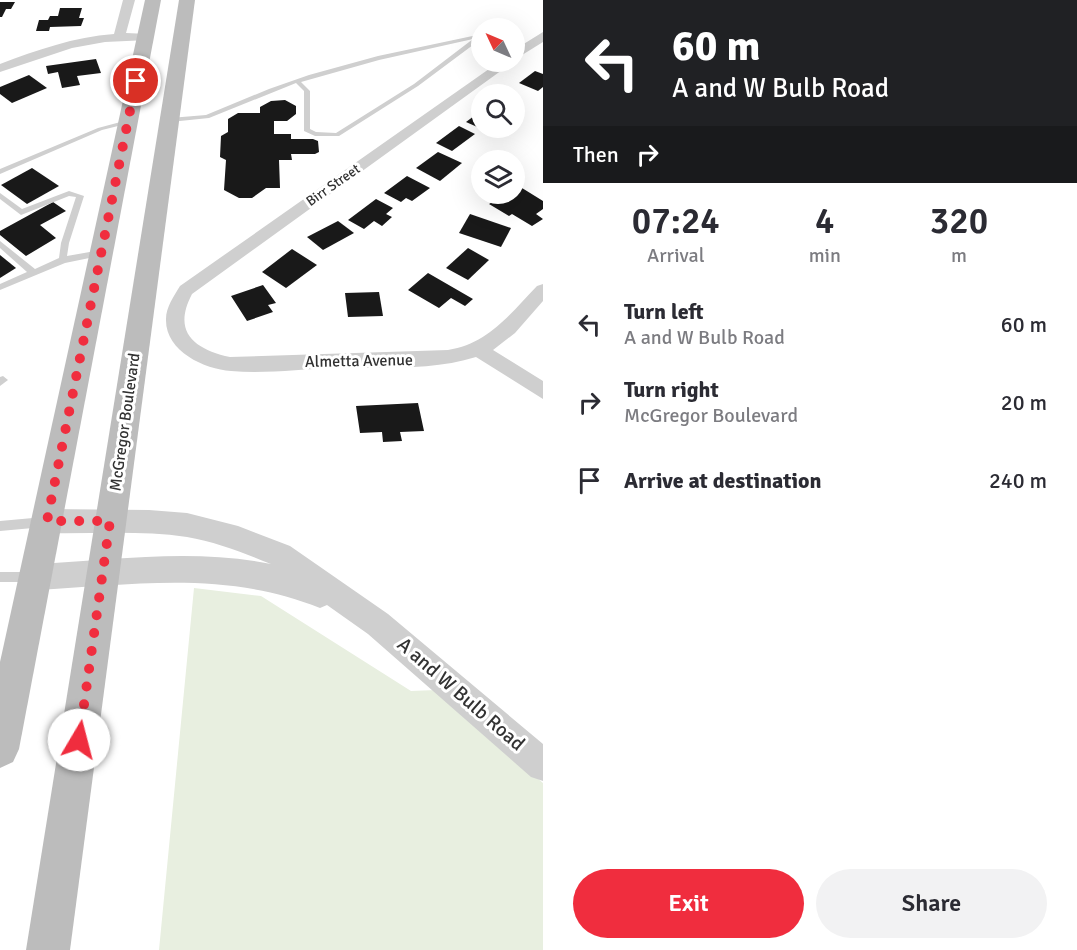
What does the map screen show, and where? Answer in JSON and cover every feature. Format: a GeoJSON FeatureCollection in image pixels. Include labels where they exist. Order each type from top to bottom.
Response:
{"type":"FeatureCollection","features":[{"type":"Feature","properties":{"kind":"main road"},"geometry":{"type":"LineString","coordinates":[[0,750],[153,0]]}},
{"type":"Feature","properties":{"kind":"main road","name":"McGregor Boulevard"},"geometry":{"type":"LineString","coordinates":[[48,950],[187,0]]}},
{"type":"Feature","properties":{"kind":"main road"},"geometry":{"type":"LineString","coordinates":[[144,37],[162,48],[162,69],[175,85]]}},
{"type":"Feature","properties":{"kind":"street"},"geometry":{"type":"LineString","coordinates":[[120,36],[129,0]]}},
{"type":"Feature","properties":{"kind":"street"},"geometry":{"type":"LineString","coordinates":[[0,68],[70,43],[120,36],[144,37]]}},
{"type":"Feature","properties":{"kind":"street"},"geometry":{"type":"LineString","coordinates":[[525,48],[543,36]]}},
{"type":"Feature","properties":{"kind":"street","name":"Birr Street"},"geometry":{"type":"LineString","coordinates":[[174,319],[177,303],[186,290],[493,72]]}},
{"type":"Feature","properties":{"kind":"street","name":"Almetta Avenue"},"geometry":{"type":"LineString","coordinates":[[174,319],[180,339],[196,353],[212,361],[230,364],[425,359],[450,357],[477,349],[497,338],[543,290]]}},
{"type":"Feature","properties":{"kind":"street"},"geometry":{"type":"LineString","coordinates":[[477,349],[543,391]]}},
{"type":"Feature","properties":{"kind":"street","name":"A and W Bulb Road"},"geometry":{"type":"LineString","coordinates":[[47,521],[187,525],[238,538],[280,555],[378,624],[543,765]]}},
{"type":"Feature","properties":{"kind":"street","name":"A and W Bulb Road"},"geometry":{"type":"LineString","coordinates":[[36,577],[102,575],[170,569],[262,576],[302,585],[378,624]]}},
{"type":"Feature","properties":{"kind":"lane"},"geometry":{"type":"LineString","coordinates":[[170,120],[207,117],[297,81],[378,58],[481,36],[416,85],[337,135],[315,134],[306,130],[307,91],[297,81]]}},
{"type":"Feature","properties":{"kind":"lane"},"geometry":{"type":"LineString","coordinates":[[0,172],[100,129],[128,122]]}},
{"type":"Feature","properties":{"kind":"lane"},"geometry":{"type":"LineString","coordinates":[[0,195],[21,212],[69,192],[80,196],[78,212],[63,246],[63,260]]}},
{"type":"Feature","properties":{"kind":"lane"},"geometry":{"type":"LineString","coordinates":[[0,243],[33,272]]}},
{"type":"Feature","properties":{"kind":"lane"},"geometry":{"type":"LineString","coordinates":[[0,287],[63,260],[102,253]]}},
{"type":"Feature","properties":{"kind":"lane"},"geometry":{"type":"LineString","coordinates":[[0,526],[47,521]]}},
{"type":"Feature","properties":{"kind":"lane"},"geometry":{"type":"LineString","coordinates":[[0,578],[36,577]]}},
{"type":"Feature","properties":{"kind":"green space"},"geometry":{"type":"Polygon","coordinates":[[[194,588],[261,596],[411,691],[436,690],[543,783],[543,950],[159,950],[194,588]]]}},
{"type":"Feature","properties":{"kind":"building"},"geometry":{"type":"Polygon","coordinates":[[[0,2],[15,2],[11,9],[6,9],[2,17],[0,17],[0,2]]]}},
{"type":"Feature","properties":{"kind":"building"},"geometry":{"type":"Polygon","coordinates":[[[60,8],[82,8],[79,18],[84,18],[81,26],[50,27],[49,31],[36,31],[39,20],[48,20],[50,16],[58,16],[60,8]]]}},
{"type":"Feature","properties":{"kind":"building"},"geometry":{"type":"Polygon","coordinates":[[[96,59],[101,73],[77,76],[80,85],[62,88],[58,72],[48,74],[46,66],[96,59]]]}},
{"type":"Feature","properties":{"kind":"building"},"geometry":{"type":"Polygon","coordinates":[[[535,71],[543,74],[543,87],[538,91],[519,83],[535,71]]]}},
{"type":"Feature","properties":{"kind":"building"},"geometry":{"type":"Polygon","coordinates":[[[29,75],[47,88],[12,103],[0,94],[0,87],[29,75]]]}},
{"type":"Feature","properties":{"kind":"building"},"geometry":{"type":"Polygon","coordinates":[[[285,100],[296,106],[296,114],[287,121],[274,121],[274,134],[291,134],[291,139],[318,141],[319,152],[291,154],[292,160],[279,160],[280,188],[266,188],[252,198],[239,198],[224,190],[226,160],[220,157],[221,136],[228,132],[228,119],[238,113],[260,113],[260,107],[271,101],[285,100]]]}},
{"type":"Feature","properties":{"kind":"building"},"geometry":{"type":"Polygon","coordinates":[[[459,126],[471,132],[471,137],[452,151],[436,143],[459,126]]]}},
{"type":"Feature","properties":{"kind":"building"},"geometry":{"type":"Polygon","coordinates":[[[438,152],[462,163],[440,181],[416,168],[438,152]]]}},
{"type":"Feature","properties":{"kind":"building"},"geometry":{"type":"Polygon","coordinates":[[[32,168],[59,186],[27,204],[1,185],[32,168]]]}},
{"type":"Feature","properties":{"kind":"building"},"geometry":{"type":"Polygon","coordinates":[[[407,176],[430,188],[412,201],[406,198],[401,202],[384,193],[407,176]]]}},
{"type":"Feature","properties":{"kind":"building"},"geometry":{"type":"Polygon","coordinates":[[[525,190],[543,201],[543,209],[536,214],[543,219],[532,226],[512,214],[509,216],[489,204],[525,204],[525,190]]]}},
{"type":"Feature","properties":{"kind":"building"},"geometry":{"type":"Polygon","coordinates":[[[376,199],[393,208],[386,214],[392,217],[382,226],[374,221],[364,229],[348,220],[376,199]]]}},
{"type":"Feature","properties":{"kind":"building"},"geometry":{"type":"Polygon","coordinates":[[[53,202],[66,211],[40,225],[56,238],[26,256],[0,235],[0,231],[53,202]]]}},
{"type":"Feature","properties":{"kind":"building"},"geometry":{"type":"Polygon","coordinates":[[[470,214],[511,228],[501,247],[459,233],[470,214]]]}},
{"type":"Feature","properties":{"kind":"building"},"geometry":{"type":"Polygon","coordinates":[[[338,221],[354,233],[323,250],[307,237],[338,221]]]}},
{"type":"Feature","properties":{"kind":"building"},"geometry":{"type":"Polygon","coordinates":[[[468,248],[489,260],[468,280],[446,268],[468,248]]]}},
{"type":"Feature","properties":{"kind":"building"},"geometry":{"type":"Polygon","coordinates":[[[292,249],[317,265],[286,288],[262,272],[292,249]]]}},
{"type":"Feature","properties":{"kind":"building"},"geometry":{"type":"Polygon","coordinates":[[[0,255],[16,268],[0,278],[0,255]]]}},
{"type":"Feature","properties":{"kind":"building"},"geometry":{"type":"Polygon","coordinates":[[[428,273],[473,299],[465,306],[451,298],[439,308],[408,290],[428,273]]]}},
{"type":"Feature","properties":{"kind":"building"},"geometry":{"type":"Polygon","coordinates":[[[263,285],[276,303],[268,305],[273,312],[247,321],[231,296],[263,285]]]}},
{"type":"Feature","properties":{"kind":"building"},"geometry":{"type":"Polygon","coordinates":[[[379,292],[383,316],[348,317],[345,293],[379,292]]]}},
{"type":"Feature","properties":{"kind":"building"},"geometry":{"type":"Polygon","coordinates":[[[418,403],[424,431],[400,432],[402,441],[383,442],[382,432],[360,433],[356,406],[418,403]]]}},
{"type":"Feature","properties":{"kind":"route"},"geometry":{"type":"LineString","coordinates":[[79,740],[110,521],[47,521],[136,81]]}}]}
